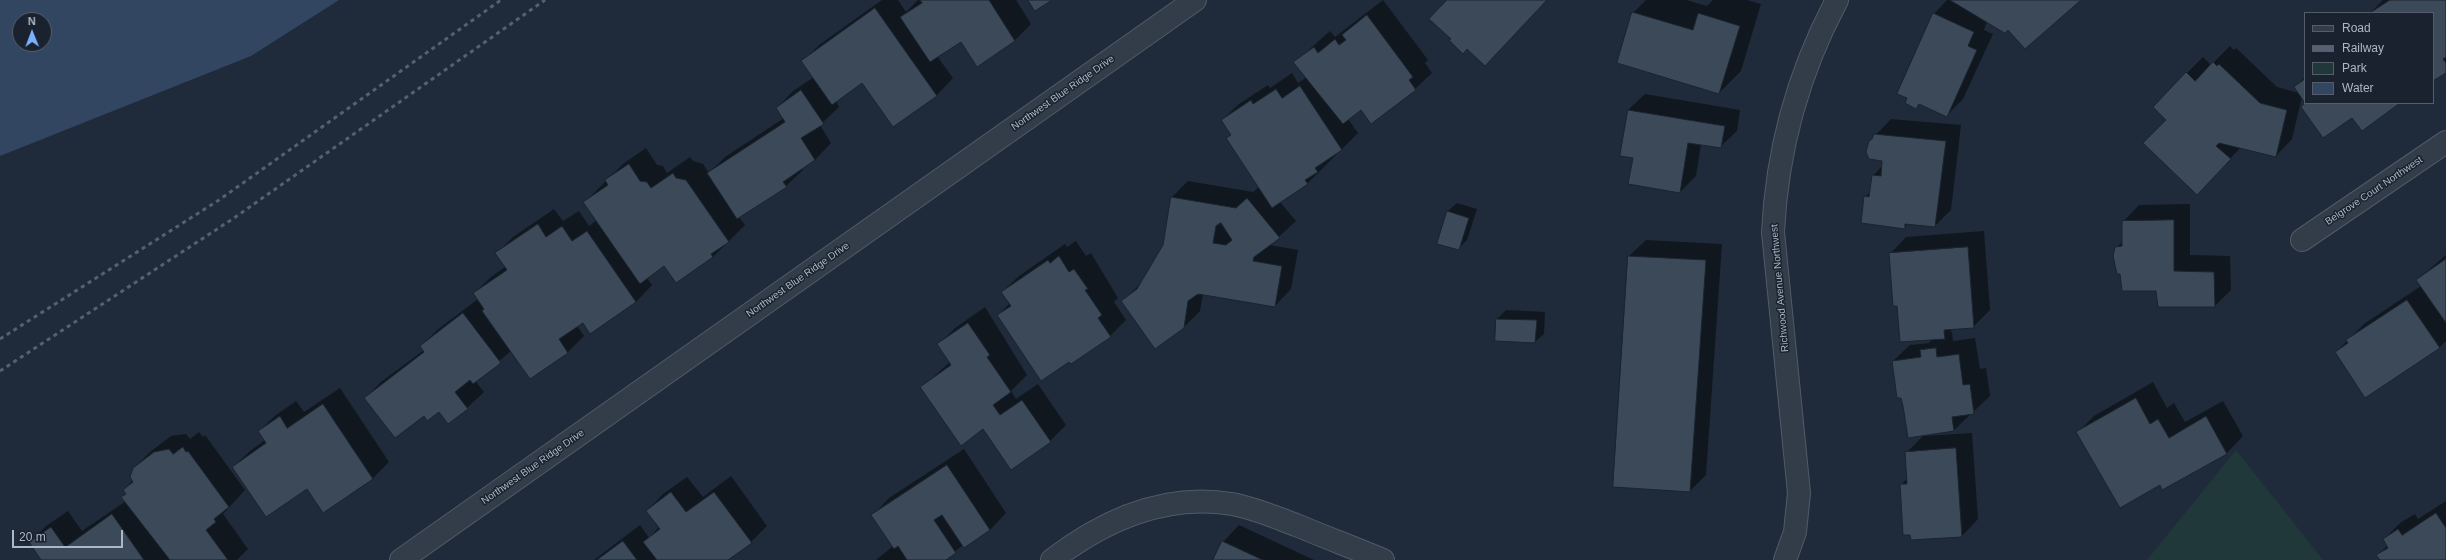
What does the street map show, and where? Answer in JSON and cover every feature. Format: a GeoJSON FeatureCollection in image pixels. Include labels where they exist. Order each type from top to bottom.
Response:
{"type":"FeatureCollection","features":[{"type":"Feature","properties":{"kind":"street","name":"Northwest Blue Ridge Drive"},"geometry":{"type":"LineString","coordinates":[[401,560],[1195,0]]}},
{"type":"Feature","properties":{"kind":"street","name":"Richwood Avenue Northwest"},"geometry":{"type":"LineString","coordinates":[[1785,560],[1795,532],[1799,493],[1773,232],[1775,193],[1786,127],[1795,96],[1810,55],[1837,0]]}},
{"type":"Feature","properties":{"kind":"street","name":"Belgrove Court Northwest"},"geometry":{"type":"LineString","coordinates":[[2302,240],[2446,142]]}},
{"type":"Feature","properties":{"kind":"street"},"geometry":{"type":"LineString","coordinates":[[1052,560],[1073,544],[1119,520],[1149,509],[1180,502],[1206,501],[1234,504],[1263,512],[1383,560]]}},
{"type":"Feature","properties":{"kind":"green space"},"geometry":{"type":"Polygon","coordinates":[[[2236,450],[2323,560],[2147,560],[2236,450]]]}},
{"type":"Feature","properties":{"kind":"water"},"geometry":{"type":"Polygon","coordinates":[[[0,0],[339,0],[251,56],[0,156],[0,0]]]}},
{"type":"Feature","properties":{"kind":"building"},"geometry":{"type":"Polygon","coordinates":[[[920,0],[989,0],[1015,41],[977,67],[961,42],[930,62],[900,17],[922,3],[920,0]]]}},
{"type":"Feature","properties":{"kind":"building"},"geometry":{"type":"Polygon","coordinates":[[[1028,0],[1052,0],[1035,11],[1028,0]]]}},
{"type":"Feature","properties":{"kind":"building"},"geometry":{"type":"Polygon","coordinates":[[[1447,0],[1547,0],[1485,66],[1467,49],[1463,54],[1449,40],[1451,39],[1429,19],[1447,0]]]}},
{"type":"Feature","properties":{"kind":"building"},"geometry":{"type":"Polygon","coordinates":[[[1950,0],[2081,0],[2025,49],[2008,30],[2005,33],[1950,0]]]}},
{"type":"Feature","properties":{"kind":"building"},"geometry":{"type":"Polygon","coordinates":[[[2390,0],[2446,0],[2446,57],[2443,59],[2446,63],[2446,73],[2434,80],[2434,12],[2372,12],[2390,0]]]}},
{"type":"Feature","properties":{"kind":"building"},"geometry":{"type":"Polygon","coordinates":[[[875,8],[937,96],[893,127],[862,83],[832,105],[801,61],[875,8]]]}},
{"type":"Feature","properties":{"kind":"building"},"geometry":{"type":"Polygon","coordinates":[[[1632,12],[1693,30],[1698,13],[1740,26],[1719,94],[1617,63],[1632,12]]]}},
{"type":"Feature","properties":{"kind":"building"},"geometry":{"type":"Polygon","coordinates":[[[1933,13],[1974,32],[1968,46],[1977,50],[1947,117],[1919,104],[1916,109],[1905,103],[1907,98],[1897,94],[1933,13]]]}},
{"type":"Feature","properties":{"kind":"building"},"geometry":{"type":"Polygon","coordinates":[[[1367,15],[1413,77],[1409,80],[1416,90],[1371,124],[1361,110],[1343,124],[1293,62],[1314,47],[1318,53],[1335,39],[1339,45],[1346,40],[1342,35],[1367,15]]]}},
{"type":"Feature","properties":{"kind":"building"},"geometry":{"type":"Polygon","coordinates":[[[2213,62],[2217,66],[2219,64],[2260,103],[2287,110],[2276,157],[2219,143],[2216,146],[2231,159],[2197,195],[2143,143],[2166,120],[2153,107],[2186,72],[2195,81],[2213,62]]]}},
{"type":"Feature","properties":{"kind":"building"},"geometry":{"type":"Polygon","coordinates":[[[2304,80],[2304,102],[2294,87],[2304,80]]]}},
{"type":"Feature","properties":{"kind":"building"},"geometry":{"type":"Polygon","coordinates":[[[1300,86],[1342,150],[1315,168],[1318,172],[1305,180],[1308,184],[1272,208],[1226,138],[1231,135],[1221,120],[1251,100],[1253,104],[1276,89],[1282,98],[1300,86]]]}},
{"type":"Feature","properties":{"kind":"building"},"geometry":{"type":"Polygon","coordinates":[[[801,90],[824,124],[801,138],[815,160],[783,182],[787,187],[737,219],[707,173],[785,122],[776,108],[801,90]]]}},
{"type":"Feature","properties":{"kind":"building"},"geometry":{"type":"Polygon","coordinates":[[[2304,104],[2399,104],[2362,131],[2352,118],[2323,138],[2301,107],[2304,104]]]}},
{"type":"Feature","properties":{"kind":"building"},"geometry":{"type":"Polygon","coordinates":[[[1628,110],[1725,126],[1721,148],[1688,143],[1680,193],[1628,184],[1633,158],[1620,156],[1628,110]]]}},
{"type":"Feature","properties":{"kind":"building"},"geometry":{"type":"Polygon","coordinates":[[[1874,134],[1946,141],[1935,227],[1905,224],[1905,229],[1861,223],[1864,196],[1869,197],[1872,175],[1881,176],[1882,161],[1869,159],[1866,152],[1869,141],[1872,139],[1874,134]]]}},
{"type":"Feature","properties":{"kind":"building"},"geometry":{"type":"Polygon","coordinates":[[[629,164],[640,181],[647,182],[651,188],[673,173],[676,178],[686,180],[729,242],[711,254],[713,257],[676,283],[664,266],[640,284],[583,202],[608,185],[605,180],[629,164]]]}},
{"type":"Feature","properties":{"kind":"building"},"geometry":{"type":"Polygon","coordinates":[[[1171,197],[1236,208],[1247,198],[1280,238],[1254,257],[1253,261],[1282,266],[1275,307],[1198,294],[1188,301],[1184,328],[1155,349],[1121,301],[1137,289],[1163,245],[1171,197]],[[1221,223],[1216,226],[1213,243],[1226,245],[1232,240],[1221,223]]]}},
{"type":"Feature","properties":{"kind":"building"},"geometry":{"type":"Polygon","coordinates":[[[1447,211],[1469,218],[1459,250],[1437,244],[1447,211]]]}},
{"type":"Feature","properties":{"kind":"building"},"geometry":{"type":"Polygon","coordinates":[[[2174,220],[2174,271],[2214,272],[2215,307],[2158,307],[2156,291],[2122,291],[2120,274],[2117,274],[2113,256],[2115,247],[2122,246],[2122,221],[2174,220]]]}},
{"type":"Feature","properties":{"kind":"building"},"geometry":{"type":"Polygon","coordinates":[[[538,224],[546,237],[562,226],[572,241],[587,231],[636,302],[590,334],[583,323],[559,339],[568,353],[530,379],[482,311],[484,309],[473,293],[507,270],[495,253],[538,224]]]}},
{"type":"Feature","properties":{"kind":"building"},"geometry":{"type":"Polygon","coordinates":[[[1968,247],[1974,328],[1944,330],[1945,339],[1900,342],[1897,306],[1893,306],[1889,253],[1968,247]]]}},
{"type":"Feature","properties":{"kind":"building"},"geometry":{"type":"Polygon","coordinates":[[[1059,256],[1069,272],[1074,269],[1088,289],[1085,290],[1102,315],[1098,318],[1111,337],[1071,364],[1069,362],[1041,381],[997,315],[1011,306],[1001,292],[1048,260],[1050,263],[1059,256]]]}},
{"type":"Feature","properties":{"kind":"building"},"geometry":{"type":"Polygon","coordinates":[[[1628,256],[1706,260],[1690,492],[1613,487],[1628,256]]]}},
{"type":"Feature","properties":{"kind":"building"},"geometry":{"type":"Polygon","coordinates":[[[2446,259],[2446,323],[2416,280],[2446,259]]]}},
{"type":"Feature","properties":{"kind":"building"},"geometry":{"type":"Polygon","coordinates":[[[2407,300],[2440,348],[2365,398],[2335,352],[2348,343],[2346,340],[2407,300]]]}},
{"type":"Feature","properties":{"kind":"building"},"geometry":{"type":"Polygon","coordinates":[[[463,313],[501,363],[473,384],[470,380],[455,392],[468,409],[448,424],[439,412],[427,421],[424,416],[395,438],[364,398],[424,352],[420,346],[463,313]]]}},
{"type":"Feature","properties":{"kind":"building"},"geometry":{"type":"Polygon","coordinates":[[[1496,319],[1537,320],[1535,343],[1495,341],[1496,319]]]}},
{"type":"Feature","properties":{"kind":"building"},"geometry":{"type":"Polygon","coordinates":[[[968,323],[990,355],[987,357],[1011,392],[993,405],[1000,415],[1022,400],[1051,442],[1011,470],[983,429],[961,446],[920,387],[951,365],[937,344],[968,323]]]}},
{"type":"Feature","properties":{"kind":"building"},"geometry":{"type":"Polygon","coordinates":[[[1936,348],[1937,357],[1959,354],[1963,385],[1970,384],[1974,414],[1952,417],[1954,431],[1908,438],[1901,398],[1897,398],[1892,361],[1921,357],[1920,350],[1936,348]]]}},
{"type":"Feature","properties":{"kind":"building"},"geometry":{"type":"Polygon","coordinates":[[[2136,398],[2150,424],[2158,419],[2169,438],[2206,416],[2227,454],[2162,490],[2160,485],[2120,508],[2076,432],[2136,398]]]}},
{"type":"Feature","properties":{"kind":"building"},"geometry":{"type":"Polygon","coordinates":[[[323,404],[373,479],[323,513],[307,489],[266,517],[232,467],[266,443],[258,431],[280,416],[287,428],[323,404]]]}},
{"type":"Feature","properties":{"kind":"building"},"geometry":{"type":"Polygon","coordinates":[[[183,447],[186,452],[188,451],[229,507],[214,519],[216,522],[206,530],[228,560],[170,560],[121,497],[126,494],[123,490],[133,482],[130,477],[133,468],[154,452],[169,449],[173,454],[183,447]]]}},
{"type":"Feature","properties":{"kind":"building"},"geometry":{"type":"Polygon","coordinates":[[[1956,448],[1962,537],[1911,540],[1910,535],[1903,535],[1900,484],[1907,484],[1905,452],[1956,448]]]}},
{"type":"Feature","properties":{"kind":"building"},"geometry":{"type":"Polygon","coordinates":[[[947,465],[990,530],[964,548],[942,515],[934,520],[956,553],[946,560],[907,560],[898,546],[894,549],[871,515],[947,465]]]}},
{"type":"Feature","properties":{"kind":"building"},"geometry":{"type":"Polygon","coordinates":[[[671,492],[686,512],[714,492],[752,543],[728,560],[657,560],[643,542],[660,529],[646,511],[671,492]]]}},
{"type":"Feature","properties":{"kind":"building"},"geometry":{"type":"Polygon","coordinates":[[[2436,513],[2446,528],[2446,560],[2380,560],[2376,555],[2388,548],[2383,539],[2398,529],[2402,535],[2436,513]]]}},
{"type":"Feature","properties":{"kind":"building"},"geometry":{"type":"Polygon","coordinates":[[[112,514],[144,560],[41,560],[29,542],[51,527],[65,547],[112,514]]]}},
{"type":"Feature","properties":{"kind":"building"},"geometry":{"type":"Polygon","coordinates":[[[623,541],[637,560],[597,560],[623,541]]]}},
{"type":"Feature","properties":{"kind":"building"},"geometry":{"type":"Polygon","coordinates":[[[1222,541],[1263,560],[1213,560],[1222,541]]]}},
{"type":"Feature","properties":{"kind":"railway"},"geometry":{"type":"LineString","coordinates":[[0,339],[219,200],[501,0]]}},
{"type":"Feature","properties":{"kind":"railway"},"geometry":{"type":"LineString","coordinates":[[0,371],[234,218],[545,0]]}}]}
